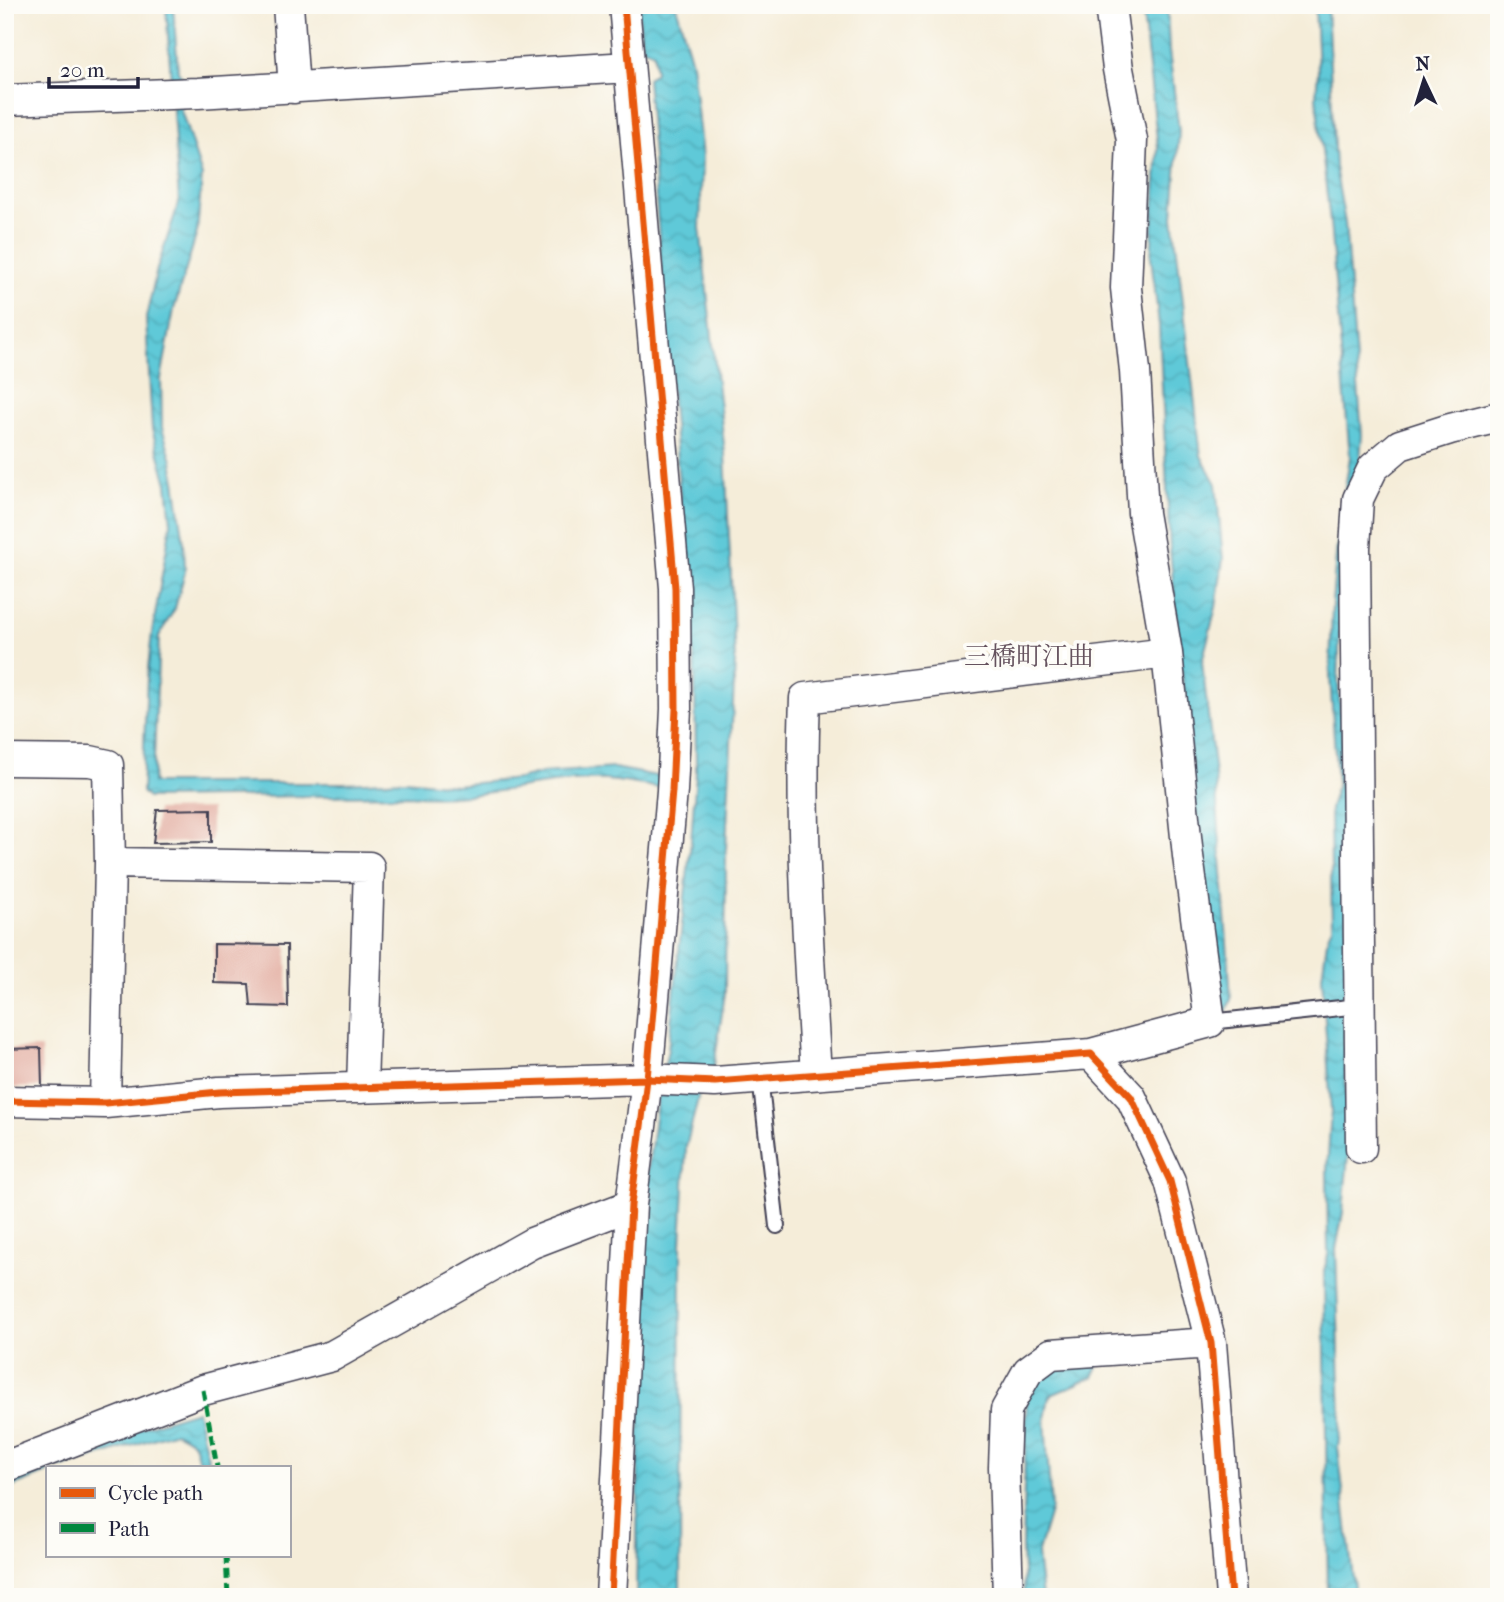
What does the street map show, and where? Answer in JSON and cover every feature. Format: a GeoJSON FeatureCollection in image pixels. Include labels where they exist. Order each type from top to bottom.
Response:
{"type":"FeatureCollection","features":[{"type":"Feature","properties":{"kind":"street"},"geometry":{"type":"LineString","coordinates":[[288,5],[294,88]]}},
{"type":"Feature","properties":{"kind":"street"},"geometry":{"type":"LineString","coordinates":[[611,1597],[631,1205],[646,1079],[672,792],[676,709],[674,574],[624,5]]}},
{"type":"Feature","properties":{"kind":"street"},"geometry":{"type":"LineString","coordinates":[[5,1101],[105,1103],[219,1092],[646,1079],[715,1082],[1091,1054],[1210,1022],[1188,856],[1167,653],[1143,513],[1135,371],[1126,288],[1132,140],[1118,69],[1110,5]]}},
{"type":"Feature","properties":{"kind":"street"},"geometry":{"type":"LineString","coordinates":[[5,100],[294,88],[629,67]]}},
{"type":"Feature","properties":{"kind":"street"},"geometry":{"type":"LineString","coordinates":[[1360,1148],[1355,548],[1357,499],[1373,468],[1400,445],[1450,429],[1499,418]]}},
{"type":"Feature","properties":{"kind":"street"},"geometry":{"type":"LineString","coordinates":[[816,1074],[804,884],[802,764],[805,698],[1167,653]]}},
{"type":"Feature","properties":{"kind":"street"},"geometry":{"type":"LineString","coordinates":[[5,760],[90,761],[108,765],[110,863],[105,1103]]}},
{"type":"Feature","properties":{"kind":"street"},"geometry":{"type":"LineString","coordinates":[[110,863],[369,867],[362,1088]]}},
{"type":"Feature","properties":{"kind":"street"},"geometry":{"type":"LineString","coordinates":[[1091,1054],[1131,1097],[1170,1181],[1211,1343],[1231,1597]]}},
{"type":"Feature","properties":{"kind":"street"},"geometry":{"type":"LineString","coordinates":[[5,1467],[203,1390],[332,1356],[532,1243],[631,1205]]}},
{"type":"Feature","properties":{"kind":"street"},"geometry":{"type":"LineString","coordinates":[[1008,1597],[1004,1467],[1006,1410],[1028,1371],[1051,1354],[1211,1343]]}},
{"type":"Feature","properties":{"kind":"lane"},"geometry":{"type":"LineString","coordinates":[[1210,1022],[1359,1006]]}},
{"type":"Feature","properties":{"kind":"lane"},"geometry":{"type":"LineString","coordinates":[[760,1078],[777,1226]]}},
{"type":"Feature","properties":{"kind":"water"},"geometry":{"type":"Polygon","coordinates":[[[166,5],[173,5],[178,71],[187,83],[179,83],[181,110],[202,176],[197,232],[174,309],[161,379],[162,428],[172,460],[184,543],[185,572],[175,608],[159,636],[153,783],[344,783],[405,780],[455,785],[519,779],[542,773],[614,768],[663,777],[666,789],[596,780],[453,796],[148,798],[142,792],[147,677],[171,523],[167,484],[152,429],[146,318],[157,269],[179,202],[166,5]]]}},
{"type":"Feature","properties":{"kind":"water"},"geometry":{"type":"Polygon","coordinates":[[[638,5],[676,5],[692,63],[702,157],[700,228],[725,454],[735,661],[726,848],[725,993],[713,1072],[704,1074],[686,1147],[681,1244],[680,1597],[636,1597],[641,1323],[648,1170],[658,1095],[668,1050],[696,772],[695,668],[647,78],[655,73],[654,53],[642,47],[638,5]]]}},
{"type":"Feature","properties":{"kind":"water"},"geometry":{"type":"Polygon","coordinates":[[[1142,5],[1167,5],[1169,51],[1179,131],[1173,217],[1201,456],[1216,484],[1223,559],[1216,607],[1202,662],[1215,775],[1231,999],[1225,1015],[1220,1015],[1213,993],[1170,550],[1159,325],[1151,257],[1158,148],[1142,5]]]}},
{"type":"Feature","properties":{"kind":"water"},"geometry":{"type":"Polygon","coordinates":[[[1315,5],[1327,5],[1335,167],[1345,223],[1362,435],[1351,568],[1340,622],[1338,681],[1347,800],[1347,1004],[1344,1041],[1348,1155],[1343,1212],[1336,1249],[1341,1423],[1338,1447],[1355,1597],[1328,1597],[1324,1271],[1328,1255],[1327,1171],[1331,1110],[1322,976],[1328,935],[1332,927],[1330,809],[1337,784],[1330,676],[1332,604],[1338,533],[1350,457],[1330,222],[1316,97],[1318,71],[1315,5]]]}},
{"type":"Feature","properties":{"kind":"water"},"geometry":{"type":"Polygon","coordinates":[[[1100,1362],[1093,1377],[1049,1396],[1045,1419],[1051,1508],[1037,1555],[1042,1597],[1024,1597],[1022,1547],[1027,1396],[1048,1364],[1100,1362]]]}},
{"type":"Feature","properties":{"kind":"water"},"geometry":{"type":"Polygon","coordinates":[[[197,1411],[210,1466],[199,1466],[194,1445],[188,1438],[175,1432],[67,1466],[46,1466],[46,1473],[5,1490],[5,1476],[121,1434],[197,1411]]]}},
{"type":"Feature","properties":{"kind":"building"},"geometry":{"type":"Polygon","coordinates":[[[211,809],[211,842],[153,843],[157,810],[211,809]]]}},
{"type":"Feature","properties":{"kind":"building"},"geometry":{"type":"Polygon","coordinates":[[[214,944],[287,945],[288,1007],[251,1006],[249,984],[214,983],[214,944]]]}},
{"type":"Feature","properties":{"kind":"building"},"geometry":{"type":"Polygon","coordinates":[[[41,1048],[42,1087],[5,1088],[5,1049],[41,1048]]]}},
{"type":"Feature","properties":{"kind":"marked path"},"geometry":{"type":"LineString","coordinates":[[203,1390],[217,1466]]}},
{"type":"Feature","properties":{"kind":"marked path"},"geometry":{"type":"LineString","coordinates":[[226,1556],[228,1597]]}},
{"type":"Feature","properties":{"kind":"cycle path"},"geometry":{"type":"LineString","coordinates":[[611,1597],[631,1205],[647,1079],[672,791],[676,709],[675,588],[624,5]]}},
{"type":"Feature","properties":{"kind":"cycle path"},"geometry":{"type":"LineString","coordinates":[[5,1101],[105,1103],[219,1092],[647,1079],[715,1082],[1091,1054],[1131,1097],[1170,1181],[1211,1343],[1231,1597]]}},
{"type":"Feature","properties":{"kind":"district","name":"三橋町江曲"},"geometry":{"type":"Point","coordinates":[1029,656]}}]}
